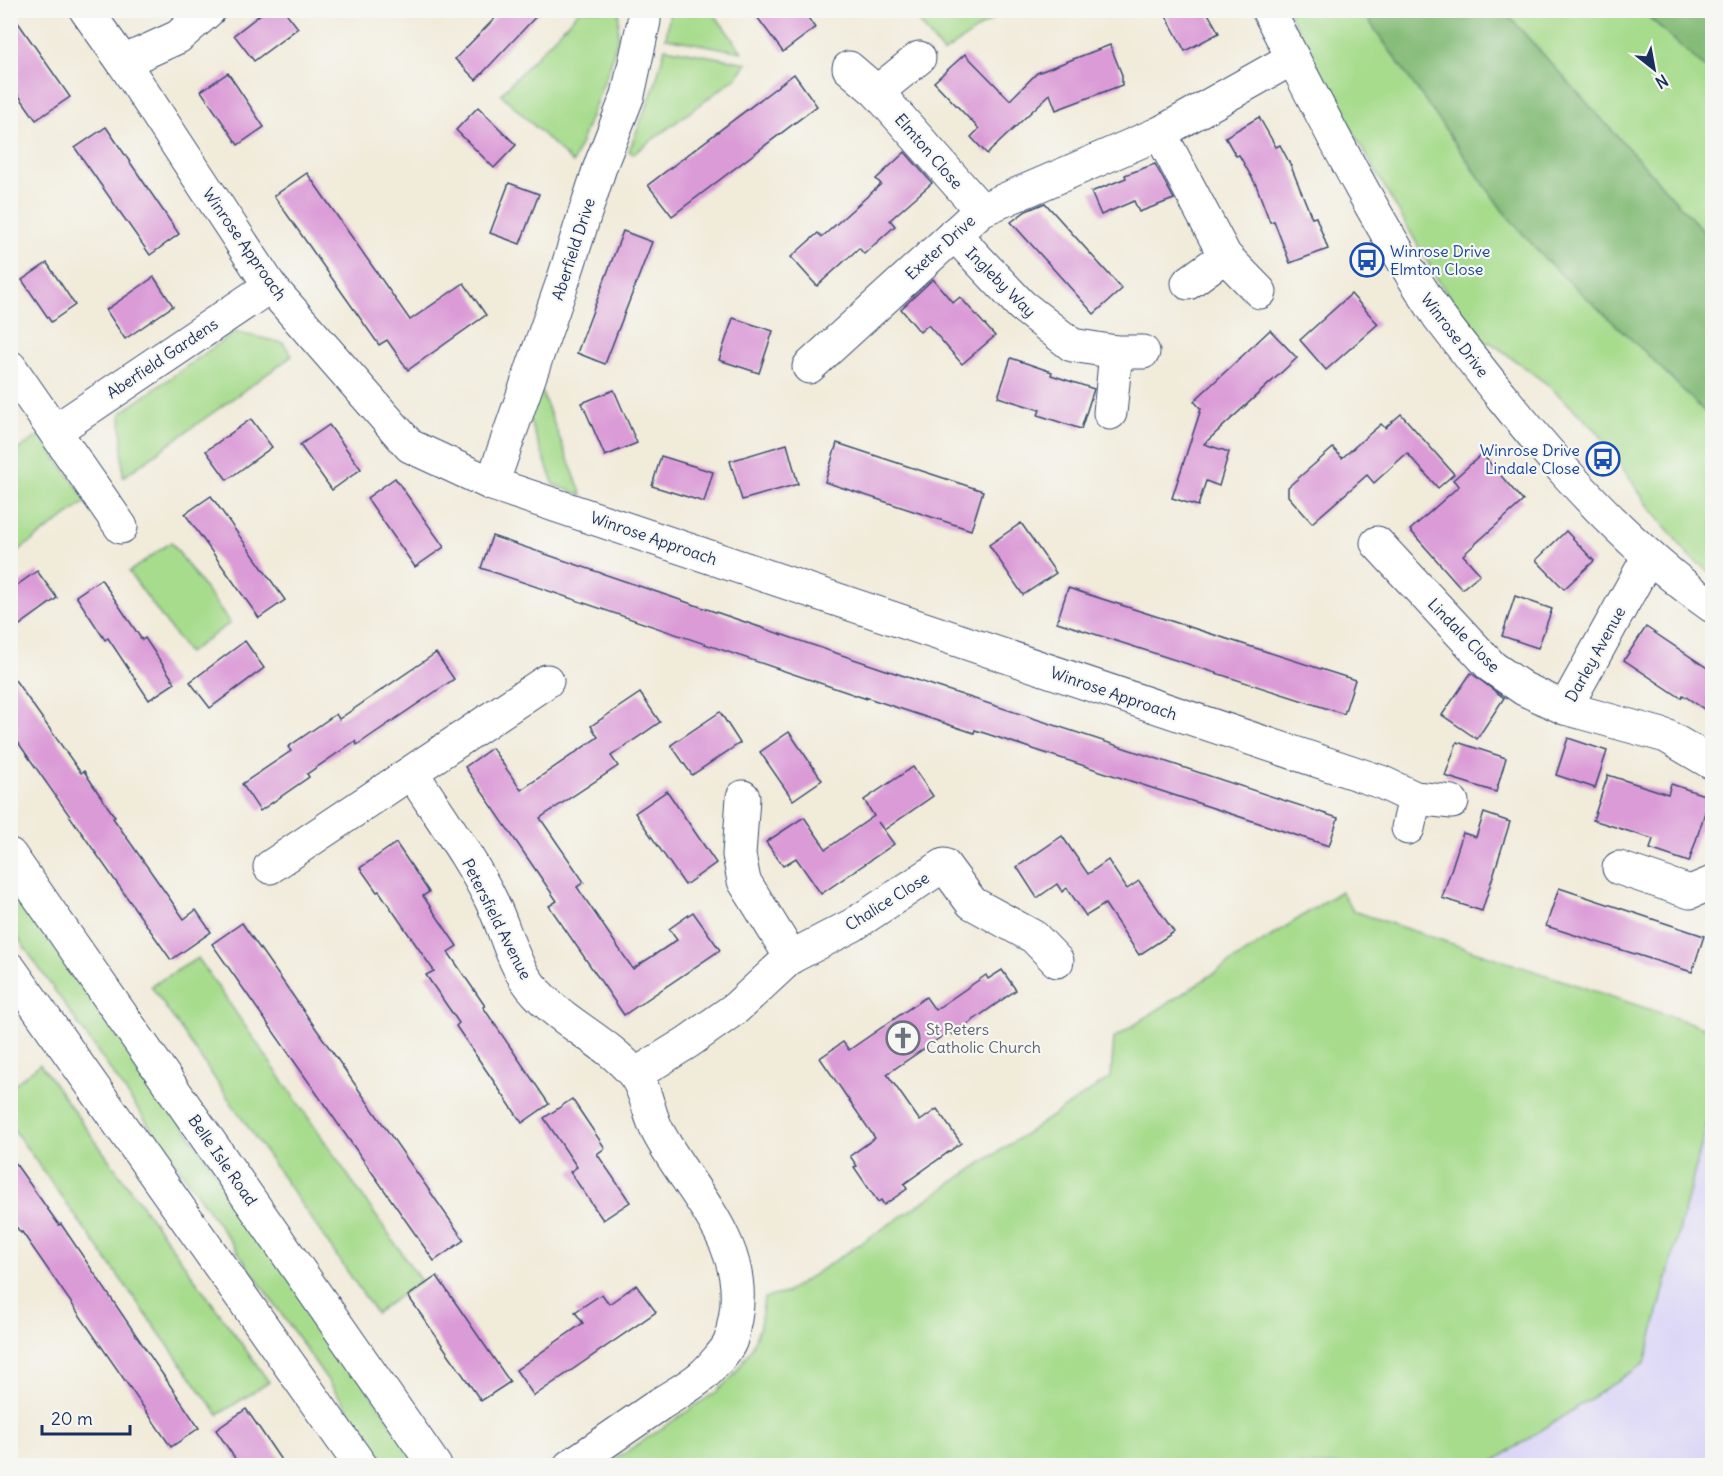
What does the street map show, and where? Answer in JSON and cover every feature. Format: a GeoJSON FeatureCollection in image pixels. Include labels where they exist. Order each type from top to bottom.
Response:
{"type":"FeatureCollection","features":[{"type":"Feature","properties":{"kind":"street","name":"Winrose Approach"},"geometry":{"type":"LineString","coordinates":[[86,10],[123,62],[270,286],[410,446],[492,484],[1381,782],[1412,813],[1452,802]]}},
{"type":"Feature","properties":{"kind":"street"},"geometry":{"type":"LineString","coordinates":[[123,62],[178,37],[209,10]]}},
{"type":"Feature","properties":{"kind":"street","name":"Aberfield Drive"},"geometry":{"type":"LineString","coordinates":[[492,484],[601,165],[628,95],[644,21],[644,10]]}},
{"type":"Feature","properties":{"kind":"street","name":"Winrose Drive"},"geometry":{"type":"LineString","coordinates":[[1268,10],[1364,193],[1439,317],[1567,474],[1649,556],[1682,585],[1713,606]]}},
{"type":"Feature","properties":{"kind":"street"},"geometry":{"type":"LineString","coordinates":[[877,92],[919,58]]}},
{"type":"Feature","properties":{"kind":"street","name":"Exeter Drive"},"geometry":{"type":"LineString","coordinates":[[809,367],[981,210],[1160,133],[1293,58]]}},
{"type":"Feature","properties":{"kind":"street","name":"Elmton Close"},"geometry":{"type":"LineString","coordinates":[[849,68],[877,92],[981,210]]}},
{"type":"Feature","properties":{"kind":"street"},"geometry":{"type":"LineString","coordinates":[[1160,133],[1225,256],[1260,292]]}},
{"type":"Feature","properties":{"kind":"street","name":"Ingleby Way"},"geometry":{"type":"LineString","coordinates":[[954,234],[1021,306],[1072,345],[1129,352],[1110,413]]}},
{"type":"Feature","properties":{"kind":"street"},"geometry":{"type":"LineString","coordinates":[[1188,283],[1225,256]]}},
{"type":"Feature","properties":{"kind":"street","name":"Aberfield Gardens"},"geometry":{"type":"LineString","coordinates":[[55,431],[270,286]]}},
{"type":"Feature","properties":{"kind":"street"},"geometry":{"type":"LineString","coordinates":[[10,367],[121,527]]}},
{"type":"Feature","properties":{"kind":"street","name":"Lindale Close"},"geometry":{"type":"LineString","coordinates":[[1377,543],[1492,667],[1524,689],[1565,708]]}},
{"type":"Feature","properties":{"kind":"street","name":"Darley Avenue"},"geometry":{"type":"LineString","coordinates":[[1649,556],[1565,708],[1666,736],[1713,763]]}},
{"type":"Feature","properties":{"kind":"street"},"geometry":{"type":"LineString","coordinates":[[270,867],[547,681]]}},
{"type":"Feature","properties":{"kind":"street","name":"Petersfield Avenue"},"geometry":{"type":"LineString","coordinates":[[412,773],[493,905],[507,945],[525,978],[544,1002],[598,1042],[635,1075],[661,1138],[726,1239],[736,1275],[738,1305],[730,1343],[702,1376],[570,1466]]}},
{"type":"Feature","properties":{"kind":"street"},"geometry":{"type":"LineString","coordinates":[[743,797],[739,855],[744,881],[790,957]]}},
{"type":"Feature","properties":{"kind":"street","name":"Belle Isle Road"},"geometry":{"type":"LineString","coordinates":[[10,855],[435,1466]]}},
{"type":"Feature","properties":{"kind":"street","name":"Chalice Close"},"geometry":{"type":"LineString","coordinates":[[635,1075],[736,1008],[790,957],[853,925],[944,865],[972,903],[1034,937],[1057,961]]}},
{"type":"Feature","properties":{"kind":"street"},"geometry":{"type":"LineString","coordinates":[[1619,868],[1690,892],[1713,883]]}},
{"type":"Feature","properties":{"kind":"street"},"geometry":{"type":"LineString","coordinates":[[10,969],[361,1466]]}},
{"type":"Feature","properties":{"kind":"shaded area"},"geometry":{"type":"Polygon","coordinates":[[[1712,1104],[1712,1465],[1488,1466],[1645,1363],[1712,1104]]]}},
{"type":"Feature","properties":{"kind":"green space"},"geometry":{"type":"Polygon","coordinates":[[[580,10],[619,11],[618,36],[611,63],[573,163],[501,94],[580,10]]]}},
{"type":"Feature","properties":{"kind":"green space"},"geometry":{"type":"Polygon","coordinates":[[[670,11],[712,11],[742,52],[666,38],[670,11]]]}},
{"type":"Feature","properties":{"kind":"green space"},"geometry":{"type":"Polygon","coordinates":[[[911,11],[1004,11],[943,53],[911,11]]]}},
{"type":"Feature","properties":{"kind":"green space"},"geometry":{"type":"Polygon","coordinates":[[[1288,11],[1362,11],[1503,211],[1545,259],[1645,352],[1712,419],[1712,574],[1689,556],[1648,505],[1597,431],[1547,384],[1490,342],[1484,345],[1439,282],[1342,113],[1288,11]]]}},
{"type":"Feature","properties":{"kind":"green space"},"geometry":{"type":"Polygon","coordinates":[[[1362,11],[1504,11],[1712,241],[1712,419],[1645,352],[1545,259],[1503,211],[1362,11]]]}},
{"type":"Feature","properties":{"kind":"green space"},"geometry":{"type":"Polygon","coordinates":[[[1504,11],[1642,11],[1712,74],[1712,241],[1504,11]]]}},
{"type":"Feature","properties":{"kind":"green space"},"geometry":{"type":"Polygon","coordinates":[[[1642,11],[1712,11],[1712,74],[1642,11]]]}},
{"type":"Feature","properties":{"kind":"green space"},"geometry":{"type":"Polygon","coordinates":[[[665,48],[747,63],[737,77],[633,154],[629,151],[654,88],[665,48]]]}},
{"type":"Feature","properties":{"kind":"green space"},"geometry":{"type":"Polygon","coordinates":[[[235,332],[283,343],[292,356],[123,477],[121,413],[235,332]]]}},
{"type":"Feature","properties":{"kind":"green space"},"geometry":{"type":"Polygon","coordinates":[[[540,388],[582,495],[554,485],[528,416],[540,388]]]}},
{"type":"Feature","properties":{"kind":"green space"},"geometry":{"type":"Polygon","coordinates":[[[40,435],[87,501],[11,556],[10,455],[40,435]]]}},
{"type":"Feature","properties":{"kind":"green space"},"geometry":{"type":"Polygon","coordinates":[[[171,542],[230,623],[188,653],[129,572],[171,542]]]}},
{"type":"Feature","properties":{"kind":"green space"},"geometry":{"type":"Polygon","coordinates":[[[10,878],[421,1465],[387,1465],[11,928],[10,878]]]}},
{"type":"Feature","properties":{"kind":"green space"},"geometry":{"type":"Polygon","coordinates":[[[1341,891],[1353,911],[1712,1030],[1712,1104],[1645,1363],[1488,1465],[607,1465],[716,1392],[734,1375],[750,1351],[760,1326],[764,1298],[786,1293],[1111,1077],[1114,1038],[1341,891]]]}},
{"type":"Feature","properties":{"kind":"green space"},"geometry":{"type":"Polygon","coordinates":[[[198,958],[421,1281],[376,1313],[151,986],[198,958]]]}},
{"type":"Feature","properties":{"kind":"green space"},"geometry":{"type":"Polygon","coordinates":[[[40,1064],[269,1382],[218,1415],[11,1126],[11,1087],[40,1064]]]}},
{"type":"Feature","properties":{"kind":"building"},"geometry":{"type":"Polygon","coordinates":[[[266,10],[284,10],[298,28],[254,61],[234,35],[266,10]]]}},
{"type":"Feature","properties":{"kind":"building"},"geometry":{"type":"Polygon","coordinates":[[[503,10],[542,10],[476,80],[455,59],[503,10]]]}},
{"type":"Feature","properties":{"kind":"building"},"geometry":{"type":"Polygon","coordinates":[[[752,10],[803,10],[815,28],[783,52],[752,10]]]}},
{"type":"Feature","properties":{"kind":"building"},"geometry":{"type":"Polygon","coordinates":[[[1163,10],[1206,10],[1219,33],[1185,51],[1163,10]]]}},
{"type":"Feature","properties":{"kind":"building"},"geometry":{"type":"Polygon","coordinates":[[[10,11],[70,97],[36,120],[10,83],[10,11]]]}},
{"type":"Feature","properties":{"kind":"building"},"geometry":{"type":"Polygon","coordinates":[[[1110,45],[1122,75],[1122,85],[1056,110],[1050,94],[987,154],[971,137],[979,129],[934,82],[965,54],[1010,100],[1037,73],[1110,45]]]}},
{"type":"Feature","properties":{"kind":"building"},"geometry":{"type":"Polygon","coordinates":[[[228,73],[264,127],[238,145],[201,91],[228,73]]]}},
{"type":"Feature","properties":{"kind":"building"},"geometry":{"type":"Polygon","coordinates":[[[794,74],[817,106],[672,216],[648,185],[794,74]]]}},
{"type":"Feature","properties":{"kind":"building"},"geometry":{"type":"Polygon","coordinates":[[[478,107],[516,145],[494,168],[456,130],[478,107]]]}},
{"type":"Feature","properties":{"kind":"building"},"geometry":{"type":"Polygon","coordinates":[[[1259,117],[1276,147],[1280,145],[1290,164],[1312,218],[1316,217],[1328,249],[1290,263],[1274,221],[1270,222],[1256,185],[1239,155],[1236,156],[1225,137],[1259,117]]]}},
{"type":"Feature","properties":{"kind":"building"},"geometry":{"type":"Polygon","coordinates":[[[106,127],[179,234],[150,255],[75,148],[106,127]]]}},
{"type":"Feature","properties":{"kind":"building"},"geometry":{"type":"Polygon","coordinates":[[[905,152],[932,183],[890,220],[895,226],[864,254],[859,248],[817,286],[791,257],[818,233],[822,237],[881,184],[876,179],[905,152]]]}},
{"type":"Feature","properties":{"kind":"building"},"geometry":{"type":"Polygon","coordinates":[[[1155,164],[1174,199],[1139,212],[1134,201],[1101,215],[1091,192],[1126,178],[1125,175],[1155,164]]]}},
{"type":"Feature","properties":{"kind":"building"},"geometry":{"type":"Polygon","coordinates":[[[307,173],[410,320],[464,283],[486,315],[408,370],[387,340],[379,345],[274,196],[307,173]]]}},
{"type":"Feature","properties":{"kind":"building"},"geometry":{"type":"Polygon","coordinates":[[[509,183],[539,194],[520,244],[490,233],[509,183]]]}},
{"type":"Feature","properties":{"kind":"building"},"geometry":{"type":"Polygon","coordinates":[[[1045,203],[1122,289],[1094,314],[1011,222],[1026,211],[1045,203]]]}},
{"type":"Feature","properties":{"kind":"building"},"geometry":{"type":"Polygon","coordinates":[[[623,231],[652,242],[605,364],[577,353],[623,231]]]}},
{"type":"Feature","properties":{"kind":"building"},"geometry":{"type":"Polygon","coordinates":[[[47,263],[75,305],[51,322],[22,280],[47,263]]]}},
{"type":"Feature","properties":{"kind":"building"},"geometry":{"type":"Polygon","coordinates":[[[154,277],[173,306],[125,339],[106,310],[154,277]]]}},
{"type":"Feature","properties":{"kind":"building"},"geometry":{"type":"Polygon","coordinates":[[[933,279],[953,303],[960,297],[995,336],[962,364],[928,325],[920,332],[901,309],[933,279]]]}},
{"type":"Feature","properties":{"kind":"building"},"geometry":{"type":"Polygon","coordinates":[[[1351,294],[1378,324],[1326,370],[1300,340],[1351,294]]]}},
{"type":"Feature","properties":{"kind":"building"},"geometry":{"type":"Polygon","coordinates":[[[733,318],[773,331],[759,373],[719,360],[733,318]]]}},
{"type":"Feature","properties":{"kind":"building"},"geometry":{"type":"Polygon","coordinates":[[[1270,330],[1297,358],[1204,444],[1229,452],[1219,486],[1206,481],[1198,506],[1172,498],[1201,409],[1194,401],[1270,330]]]}},
{"type":"Feature","properties":{"kind":"building"},"geometry":{"type":"Polygon","coordinates":[[[1011,358],[1052,372],[1051,375],[1094,389],[1081,429],[1038,415],[1040,410],[998,397],[1011,358]]]}},
{"type":"Feature","properties":{"kind":"building"},"geometry":{"type":"Polygon","coordinates":[[[614,390],[637,443],[605,456],[582,403],[614,390]]]}},
{"type":"Feature","properties":{"kind":"building"},"geometry":{"type":"Polygon","coordinates":[[[1401,414],[1454,474],[1438,488],[1407,453],[1374,483],[1367,475],[1312,523],[1288,496],[1288,487],[1333,448],[1342,458],[1381,424],[1385,428],[1401,414]]]}},
{"type":"Feature","properties":{"kind":"building"},"geometry":{"type":"Polygon","coordinates":[[[251,419],[272,447],[227,480],[206,451],[251,419]]]}},
{"type":"Feature","properties":{"kind":"building"},"geometry":{"type":"Polygon","coordinates":[[[329,425],[361,469],[332,490],[300,445],[329,425]]]}},
{"type":"Feature","properties":{"kind":"building"},"geometry":{"type":"Polygon","coordinates":[[[837,443],[983,491],[971,530],[825,482],[837,443]]]}},
{"type":"Feature","properties":{"kind":"building"},"geometry":{"type":"Polygon","coordinates":[[[787,444],[798,484],[742,500],[730,461],[787,444]]]}},
{"type":"Feature","properties":{"kind":"building"},"geometry":{"type":"Polygon","coordinates":[[[1482,454],[1523,501],[1463,555],[1480,574],[1462,589],[1410,530],[1459,486],[1453,480],[1482,454]]]}},
{"type":"Feature","properties":{"kind":"building"},"geometry":{"type":"Polygon","coordinates":[[[661,456],[713,472],[704,502],[652,486],[661,456]]]}},
{"type":"Feature","properties":{"kind":"building"},"geometry":{"type":"Polygon","coordinates":[[[395,478],[444,547],[415,567],[367,498],[395,478]]]}},
{"type":"Feature","properties":{"kind":"building"},"geometry":{"type":"Polygon","coordinates":[[[211,496],[285,600],[259,618],[185,514],[211,496]]]}},
{"type":"Feature","properties":{"kind":"building"},"geometry":{"type":"Polygon","coordinates":[[[1021,523],[1056,573],[1023,595],[989,545],[1021,523]]]}},
{"type":"Feature","properties":{"kind":"building"},"geometry":{"type":"Polygon","coordinates":[[[1566,531],[1594,561],[1564,589],[1536,560],[1566,531]]]}},
{"type":"Feature","properties":{"kind":"building"},"geometry":{"type":"Polygon","coordinates":[[[492,536],[886,670],[1338,818],[1329,846],[975,730],[974,733],[865,697],[867,699],[481,568],[492,536]]]}},
{"type":"Feature","properties":{"kind":"building"},"geometry":{"type":"Polygon","coordinates":[[[37,571],[57,598],[10,632],[10,590],[37,571]]]}},
{"type":"Feature","properties":{"kind":"building"},"geometry":{"type":"Polygon","coordinates":[[[101,579],[142,640],[145,638],[175,683],[149,700],[108,638],[105,640],[76,596],[101,579]]]}},
{"type":"Feature","properties":{"kind":"building"},"geometry":{"type":"Polygon","coordinates":[[[1068,588],[1355,680],[1344,714],[1057,622],[1068,588]]]}},
{"type":"Feature","properties":{"kind":"building"},"geometry":{"type":"Polygon","coordinates":[[[1515,596],[1552,609],[1538,648],[1502,636],[1515,596]]]}},
{"type":"Feature","properties":{"kind":"building"},"geometry":{"type":"Polygon","coordinates":[[[1646,627],[1713,672],[1713,715],[1683,695],[1681,698],[1624,660],[1646,627]]]}},
{"type":"Feature","properties":{"kind":"building"},"geometry":{"type":"Polygon","coordinates":[[[245,641],[264,668],[210,708],[190,682],[245,641]]]}},
{"type":"Feature","properties":{"kind":"building"},"geometry":{"type":"Polygon","coordinates":[[[436,653],[454,679],[357,745],[355,741],[307,774],[309,777],[260,811],[242,784],[291,751],[288,747],[336,714],[339,719],[436,653]]]}},
{"type":"Feature","properties":{"kind":"building"},"geometry":{"type":"Polygon","coordinates":[[[10,673],[81,773],[84,771],[115,817],[113,818],[184,919],[196,910],[211,932],[171,960],[10,731],[10,673]]]}},
{"type":"Feature","properties":{"kind":"building"},"geometry":{"type":"Polygon","coordinates":[[[1471,673],[1504,698],[1477,739],[1442,715],[1471,673]]]}},
{"type":"Feature","properties":{"kind":"building"},"geometry":{"type":"Polygon","coordinates":[[[640,693],[660,722],[611,756],[618,766],[540,818],[584,882],[577,887],[633,969],[677,940],[669,929],[693,912],[720,950],[624,1015],[549,906],[557,901],[465,767],[492,748],[521,790],[598,737],[591,726],[640,693]]]}},
{"type":"Feature","properties":{"kind":"building"},"geometry":{"type":"Polygon","coordinates":[[[720,712],[740,743],[692,775],[671,745],[720,712]]]}},
{"type":"Feature","properties":{"kind":"building"},"geometry":{"type":"Polygon","coordinates":[[[789,732],[822,780],[793,800],[760,752],[789,732]]]}},
{"type":"Feature","properties":{"kind":"building"},"geometry":{"type":"Polygon","coordinates":[[[1568,738],[1607,751],[1595,788],[1556,775],[1568,738]]]}},
{"type":"Feature","properties":{"kind":"building"},"geometry":{"type":"Polygon","coordinates":[[[1457,742],[1506,758],[1496,792],[1445,776],[1457,742]]]}},
{"type":"Feature","properties":{"kind":"building"},"geometry":{"type":"Polygon","coordinates":[[[913,767],[933,796],[884,830],[878,822],[894,844],[821,894],[796,858],[783,866],[766,842],[804,817],[826,849],[874,816],[864,800],[913,767]]]}},
{"type":"Feature","properties":{"kind":"building"},"geometry":{"type":"Polygon","coordinates":[[[1608,775],[1668,794],[1671,784],[1710,797],[1689,862],[1650,849],[1653,839],[1593,820],[1608,775]]]}},
{"type":"Feature","properties":{"kind":"building"},"geometry":{"type":"Polygon","coordinates":[[[667,791],[716,863],[685,885],[635,813],[667,791]]]}},
{"type":"Feature","properties":{"kind":"building"},"geometry":{"type":"Polygon","coordinates":[[[1484,813],[1510,822],[1482,911],[1442,898],[1463,833],[1476,837],[1484,813]]]}},
{"type":"Feature","properties":{"kind":"building"},"geometry":{"type":"Polygon","coordinates":[[[1062,836],[1088,874],[1108,860],[1127,889],[1139,881],[1174,932],[1139,955],[1105,904],[1086,916],[1067,888],[1062,892],[1057,884],[1037,898],[1017,867],[1062,836]]]}},
{"type":"Feature","properties":{"kind":"building"},"geometry":{"type":"Polygon","coordinates":[[[396,843],[429,892],[423,896],[457,946],[448,952],[549,1104],[522,1123],[456,1026],[459,1023],[426,975],[434,971],[379,891],[377,892],[360,868],[396,843]]]}},
{"type":"Feature","properties":{"kind":"building"},"geometry":{"type":"Polygon","coordinates":[[[1559,888],[1704,936],[1692,972],[1546,926],[1559,888]]]}},
{"type":"Feature","properties":{"kind":"building"},"geometry":{"type":"Polygon","coordinates":[[[242,923],[464,1240],[434,1261],[212,944],[242,923]]]}},
{"type":"Feature","properties":{"kind":"building"},"geometry":{"type":"Polygon","coordinates":[[[1002,970],[1016,990],[952,1035],[950,1031],[887,1074],[920,1121],[937,1109],[961,1143],[904,1184],[907,1189],[884,1205],[881,1200],[878,1202],[854,1167],[857,1166],[850,1156],[875,1138],[820,1058],[843,1042],[849,1050],[926,997],[935,1010],[986,975],[988,979],[1002,970]]]}},
{"type":"Feature","properties":{"kind":"building"},"geometry":{"type":"Polygon","coordinates":[[[572,1099],[605,1148],[597,1154],[630,1202],[603,1220],[570,1172],[577,1167],[544,1118],[572,1099]]]}},
{"type":"Feature","properties":{"kind":"building"},"geometry":{"type":"Polygon","coordinates":[[[10,1156],[59,1225],[61,1224],[199,1428],[171,1447],[22,1232],[10,1219],[10,1156]]]}},
{"type":"Feature","properties":{"kind":"building"},"geometry":{"type":"Polygon","coordinates":[[[437,1276],[510,1382],[481,1401],[408,1296],[437,1276]]]}},
{"type":"Feature","properties":{"kind":"building"},"geometry":{"type":"Polygon","coordinates":[[[636,1285],[656,1312],[534,1396],[516,1370],[583,1323],[575,1312],[602,1294],[609,1304],[636,1285]]]}},
{"type":"Feature","properties":{"kind":"building"},"geometry":{"type":"Polygon","coordinates":[[[246,1409],[285,1466],[240,1466],[216,1430],[246,1409]]]}},
{"type":"Feature","properties":{"kind":"place","name":"Winrose Drive Elmton Close"},"geometry":{"type":"Point","coordinates":[1367,260]}},
{"type":"Feature","properties":{"kind":"place","name":"Winrose Drive Lindale Close"},"geometry":{"type":"Point","coordinates":[1603,459]}},
{"type":"Feature","properties":{"kind":"place","name":"St Peters Catholic Church"},"geometry":{"type":"Point","coordinates":[903,1038]}}]}
